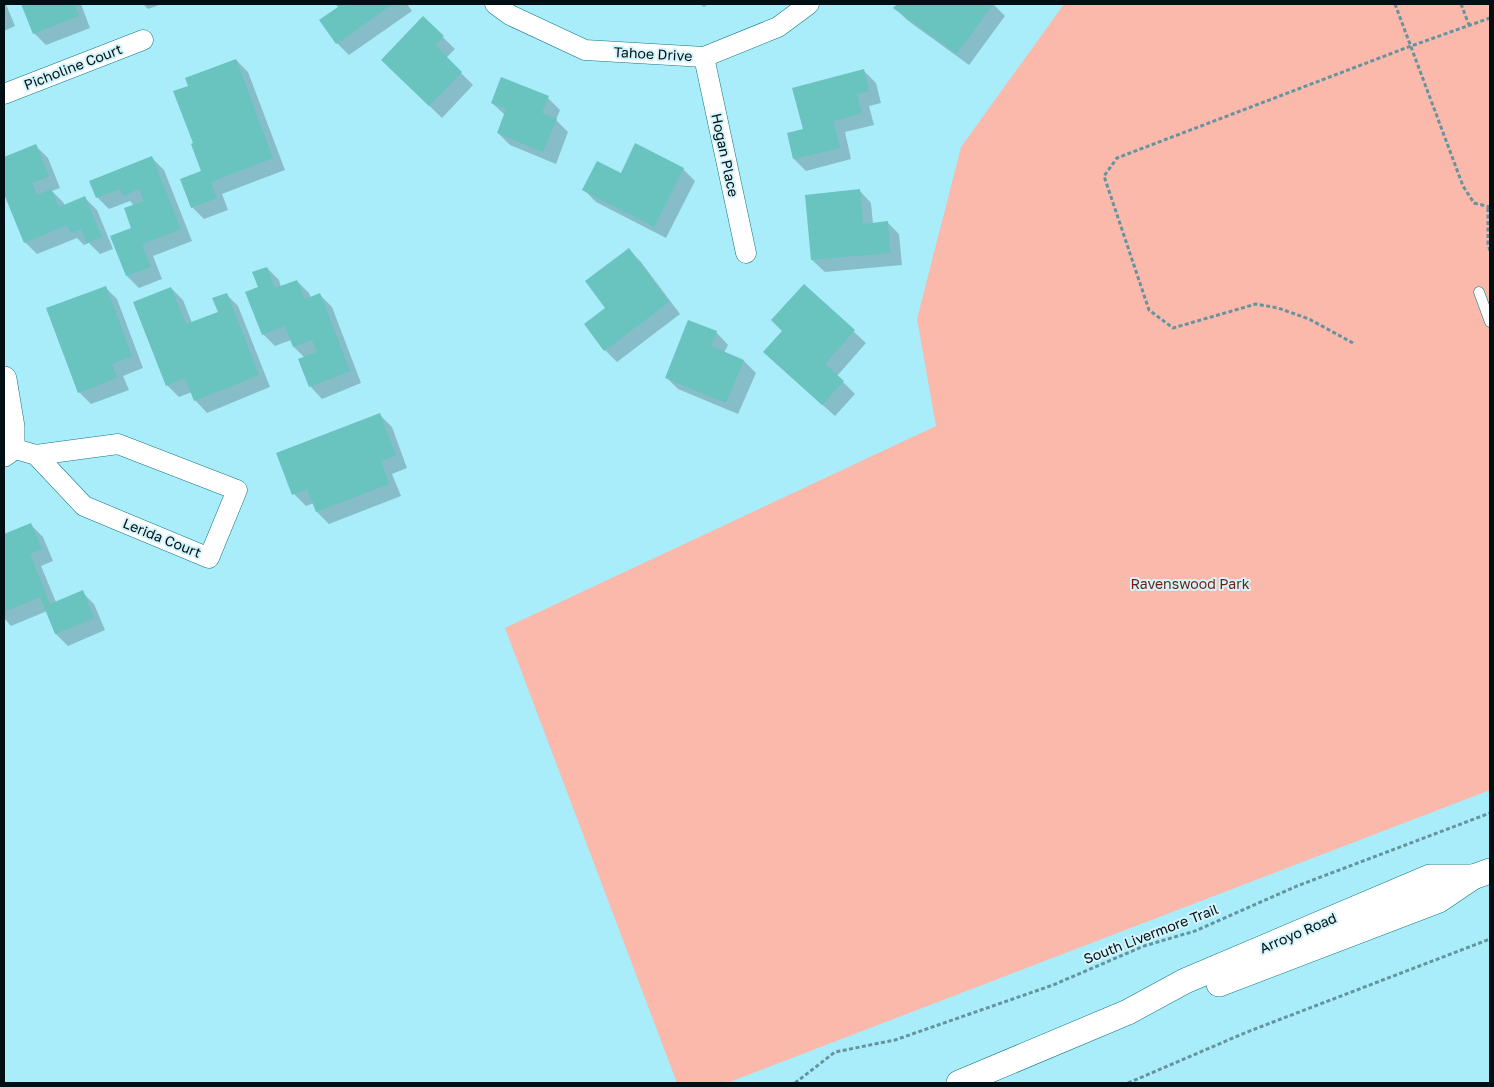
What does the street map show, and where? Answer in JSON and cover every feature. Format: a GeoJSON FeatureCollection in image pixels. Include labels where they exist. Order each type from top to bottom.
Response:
{"type":"FeatureCollection","features":[{"type":"Feature","properties":{"kind":"street","name":"Tahoe Drive"},"geometry":{"type":"LineString","coordinates":[[495,4],[510,15],[585,50],[704,58],[778,27],[809,4]]}},
{"type":"Feature","properties":{"kind":"street","name":"Picholine Court"},"geometry":{"type":"LineString","coordinates":[[4,94],[143,40]]}},
{"type":"Feature","properties":{"kind":"street","name":"Hogan Place"},"geometry":{"type":"LineString","coordinates":[[704,58],[746,253]]}},
{"type":"Feature","properties":{"kind":"street"},"geometry":{"type":"LineString","coordinates":[[4,379],[12,427],[8,451]]}},
{"type":"Feature","properties":{"kind":"street","name":"Lerida Court"},"geometry":{"type":"LineString","coordinates":[[8,451],[36,455],[118,444],[237,490],[209,558],[84,506],[36,455]]}},
{"type":"Feature","properties":{"kind":"street","name":"Arroyo Road"},"geometry":{"type":"LineString","coordinates":[[959,1083],[1128,1012],[1187,996],[1439,900],[1482,874]]}},
{"type":"Feature","properties":{"kind":"lane"},"geometry":{"type":"LineString","coordinates":[[1478,292],[1490,322]]}},
{"type":"Feature","properties":{"kind":"path"},"geometry":{"type":"LineString","coordinates":[[1395,4],[1464,186],[1474,203],[1489,207],[1488,244],[1490,251]]}},
{"type":"Feature","properties":{"kind":"path"},"geometry":{"type":"LineString","coordinates":[[1461,4],[1469,25]]}},
{"type":"Feature","properties":{"kind":"path"},"geometry":{"type":"LineString","coordinates":[[1353,342],[1309,319],[1278,308],[1256,304],[1173,328],[1149,310],[1104,176],[1117,158],[1411,46],[1490,18]]}},
{"type":"Feature","properties":{"kind":"path","name":"South Livermore Trail"},"geometry":{"type":"LineString","coordinates":[[795,1083],[835,1052],[895,1040],[1053,985],[1144,946],[1195,931],[1297,886],[1490,813]]}},
{"type":"Feature","properties":{"kind":"path"},"geometry":{"type":"LineString","coordinates":[[1128,1083],[1247,1032],[1490,939]]}},
{"type":"Feature","properties":{"kind":"green space","name":"Ravenswood Park"},"geometry":{"type":"Polygon","coordinates":[[[1064,4],[1490,4],[1490,790],[727,1083],[677,1083],[505,628],[936,426],[917,319],[961,147],[1064,4]]]}},
{"type":"Feature","properties":{"kind":"building"},"geometry":{"type":"Polygon","coordinates":[[[21,4],[74,4],[79,16],[33,34],[21,4]]]}},
{"type":"Feature","properties":{"kind":"building"},"geometry":{"type":"Polygon","coordinates":[[[336,4],[393,4],[336,44],[319,20],[338,7],[336,4]]]}},
{"type":"Feature","properties":{"kind":"building"},"geometry":{"type":"Polygon","coordinates":[[[897,4],[993,4],[957,54],[893,8],[897,4]]]}},
{"type":"Feature","properties":{"kind":"building"},"geometry":{"type":"Polygon","coordinates":[[[423,16],[444,36],[435,45],[462,72],[429,106],[381,60],[423,16]]]}},
{"type":"Feature","properties":{"kind":"building"},"geometry":{"type":"Polygon","coordinates":[[[236,59],[273,158],[211,182],[217,198],[191,208],[180,179],[201,171],[191,144],[193,143],[173,91],[188,86],[185,78],[236,59]]]}},
{"type":"Feature","properties":{"kind":"building"},"geometry":{"type":"Polygon","coordinates":[[[864,69],[869,91],[857,94],[862,113],[833,121],[840,148],[793,159],[787,133],[803,129],[792,88],[864,69]]]}},
{"type":"Feature","properties":{"kind":"building"},"geometry":{"type":"Polygon","coordinates":[[[501,77],[549,96],[542,113],[557,119],[543,152],[497,133],[506,109],[491,103],[501,77]]]}},
{"type":"Feature","properties":{"kind":"building"},"geometry":{"type":"Polygon","coordinates":[[[635,143],[684,168],[654,227],[582,190],[597,161],[621,173],[635,143]]]}},
{"type":"Feature","properties":{"kind":"building"},"geometry":{"type":"Polygon","coordinates":[[[36,144],[49,176],[32,183],[37,195],[51,189],[59,207],[85,196],[102,237],[87,243],[81,229],[71,233],[67,225],[24,243],[4,194],[4,157],[36,144]]]}},
{"type":"Feature","properties":{"kind":"building"},"geometry":{"type":"Polygon","coordinates":[[[152,156],[181,229],[142,244],[151,267],[126,276],[110,236],[131,228],[124,208],[144,201],[139,189],[123,196],[120,189],[96,198],[89,181],[152,156]]]}},
{"type":"Feature","properties":{"kind":"building"},"geometry":{"type":"Polygon","coordinates":[[[860,189],[863,224],[888,221],[890,253],[811,260],[805,195],[860,189]]]}},
{"type":"Feature","properties":{"kind":"building"},"geometry":{"type":"Polygon","coordinates":[[[629,248],[669,302],[604,351],[584,324],[605,308],[585,281],[629,248]]]}},
{"type":"Feature","properties":{"kind":"building"},"geometry":{"type":"Polygon","coordinates":[[[267,267],[275,288],[297,280],[305,299],[320,293],[350,371],[309,387],[298,359],[317,352],[312,340],[293,347],[285,326],[262,335],[245,292],[258,287],[252,272],[267,267]]]}},
{"type":"Feature","properties":{"kind":"building"},"geometry":{"type":"Polygon","coordinates":[[[804,284],[855,330],[825,364],[844,381],[822,405],[763,352],[782,331],[771,320],[804,284]]]}},
{"type":"Feature","properties":{"kind":"building"},"geometry":{"type":"Polygon","coordinates":[[[106,286],[132,356],[112,364],[117,378],[78,393],[46,308],[106,286]]]}},
{"type":"Feature","properties":{"kind":"building"},"geometry":{"type":"Polygon","coordinates":[[[171,287],[186,324],[218,312],[212,298],[227,293],[259,375],[194,401],[185,378],[166,386],[133,302],[171,287]]]}},
{"type":"Feature","properties":{"kind":"building"},"geometry":{"type":"Polygon","coordinates":[[[688,320],[717,331],[711,346],[744,360],[726,403],[665,378],[688,320]]]}},
{"type":"Feature","properties":{"kind":"building"},"geometry":{"type":"Polygon","coordinates":[[[380,413],[396,455],[381,461],[389,484],[316,512],[307,489],[292,495],[276,453],[380,413]]]}},
{"type":"Feature","properties":{"kind":"building"},"geometry":{"type":"Polygon","coordinates":[[[31,523],[42,549],[30,554],[50,604],[83,590],[94,618],[55,634],[40,597],[4,612],[4,534],[31,523]]]}}]}
